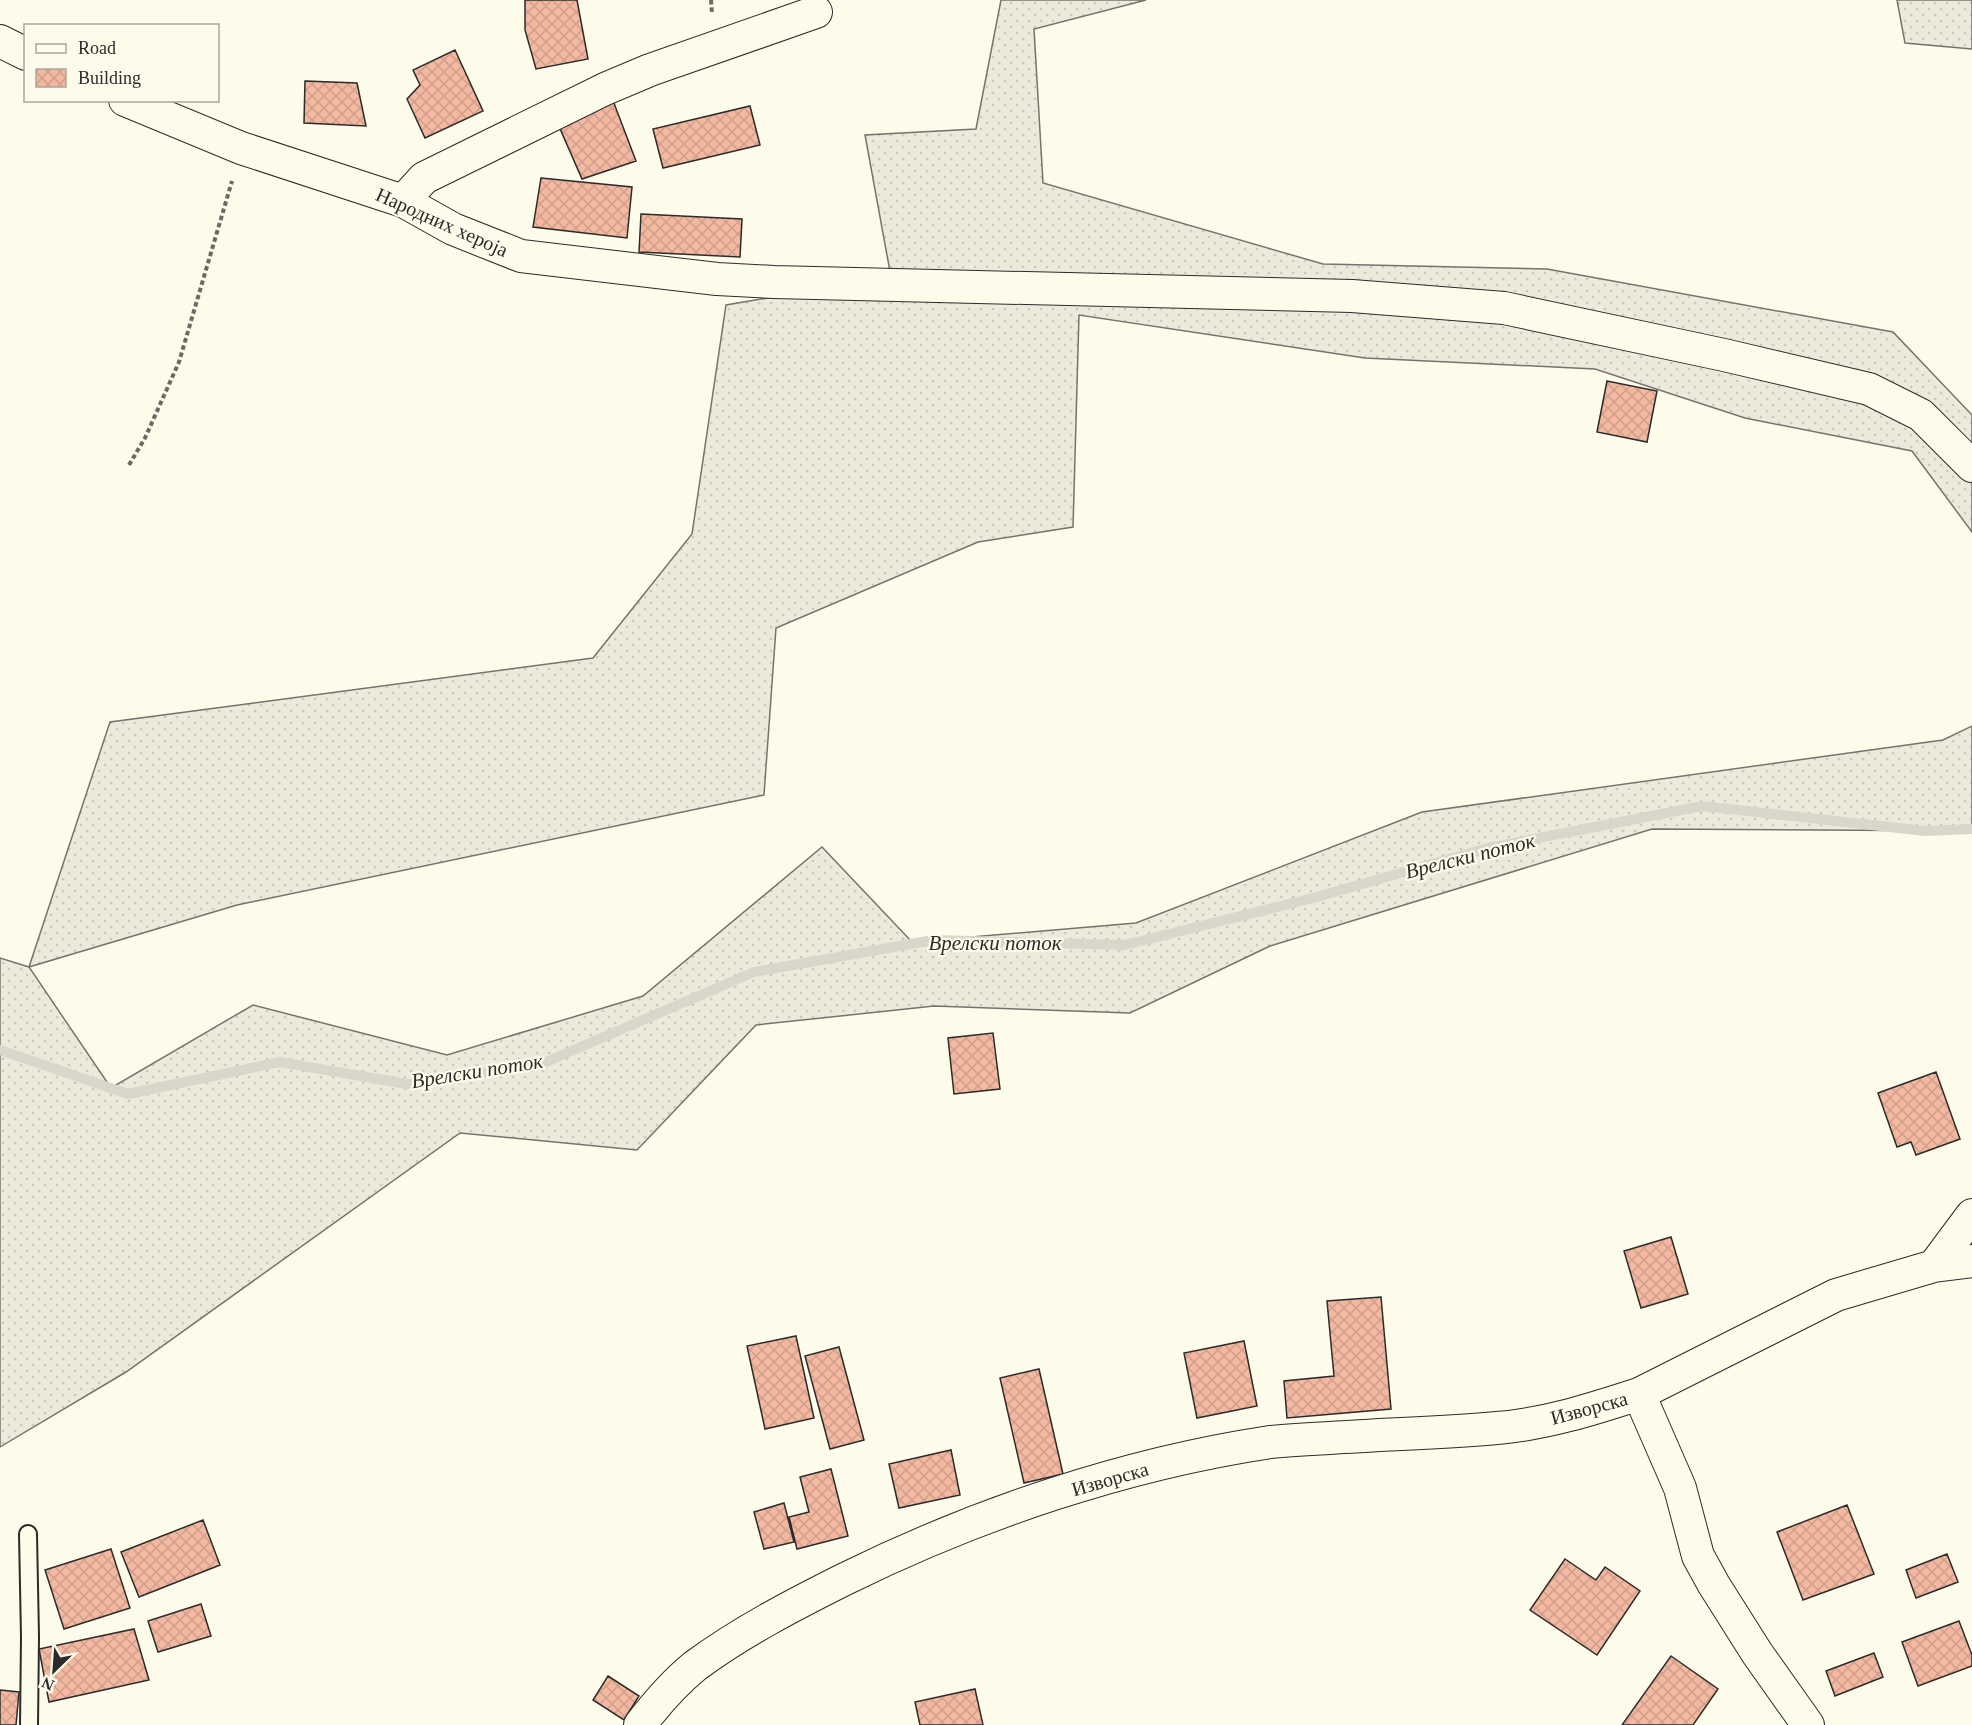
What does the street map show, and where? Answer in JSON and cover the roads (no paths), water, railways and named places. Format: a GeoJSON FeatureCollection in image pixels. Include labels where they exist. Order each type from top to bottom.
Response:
{"type":"FeatureCollection","features":[{"type":"Feature","properties":{"kind":"street"},"geometry":{"type":"LineString","coordinates":[[403,201],[424,178],[605,89],[650,70],[816,12]]}},
{"type":"Feature","properties":{"kind":"street"},"geometry":{"type":"LineString","coordinates":[[0,41],[24,53]]}},
{"type":"Feature","properties":{"kind":"street","name":"Народних хероја"},"geometry":{"type":"LineString","coordinates":[[130,102],[241,148],[403,201],[453,229],[521,256],[717,279],[1352,296],[1504,308],[1869,389],[1921,415],[1972,466]]}},
{"type":"Feature","properties":{"kind":"street"},"geometry":{"type":"LineString","coordinates":[[1935,1266],[1972,1215]]}},
{"type":"Feature","properties":{"kind":"street","name":"Изворска"},"geometry":{"type":"LineString","coordinates":[[640,1725],[662,1698],[694,1667],[794,1604],[892,1556],[1002,1512],[1120,1475],[1199,1455],[1273,1442],[1500,1428],[1583,1413],[1639,1394],[1836,1295],[1935,1266],[1972,1261]]}},
{"type":"Feature","properties":{"kind":"street","name":"Изворска"},"geometry":{"type":"LineString","coordinates":[[1639,1394],[1680,1488],[1698,1556],[1757,1653],[1808,1725]]}},
{"type":"Feature","properties":{"kind":"lane"},"geometry":{"type":"LineString","coordinates":[[28,1534],[29,1725]]}},
{"type":"Feature","properties":{"kind":"waterway","name":"Врелски поток"},"geometry":{"type":"LineString","coordinates":[[0,1050],[128,1094],[280,1062],[407,1084],[539,1065],[754,972],[933,940],[1125,945],[1313,898],[1488,848],[1702,806],[1925,831],[1972,829]]}}]}
